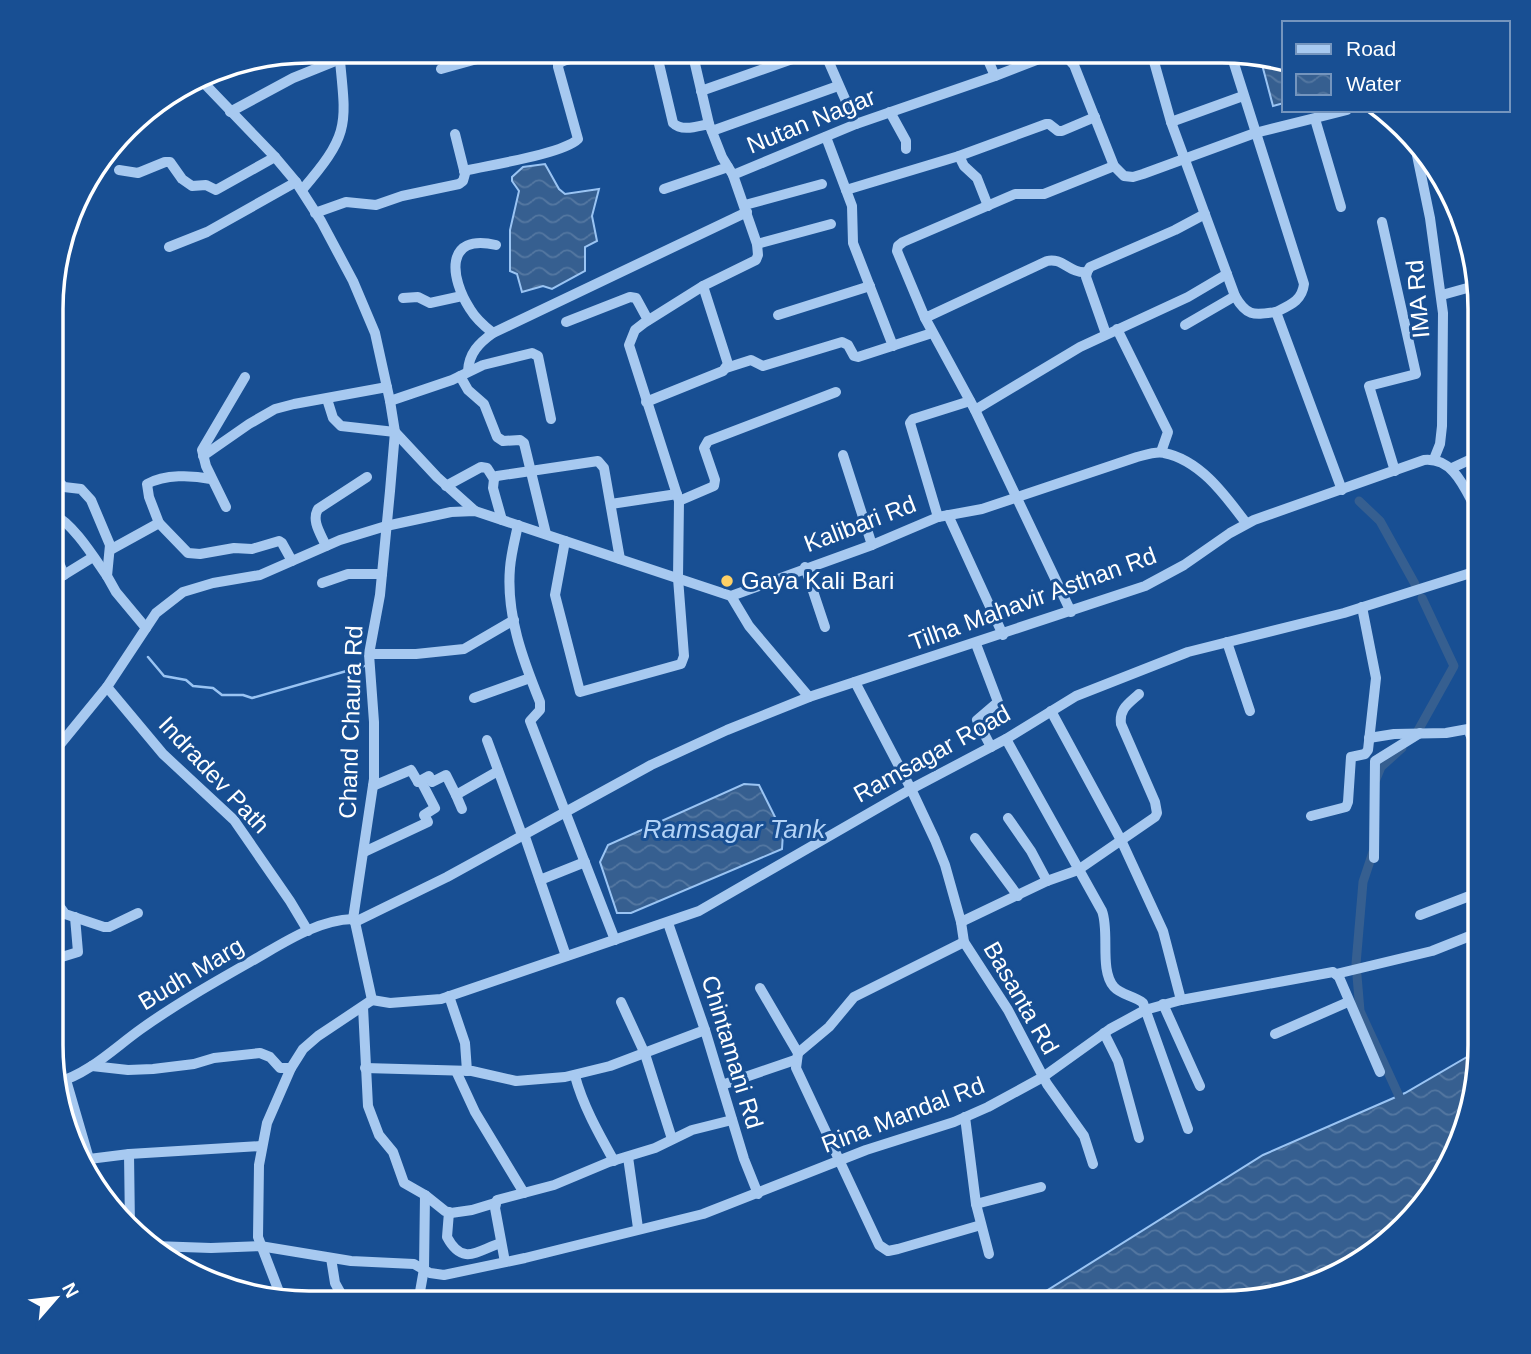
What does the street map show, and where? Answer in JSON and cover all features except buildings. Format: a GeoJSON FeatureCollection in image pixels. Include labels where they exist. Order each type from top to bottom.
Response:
{"type":"FeatureCollection","features":[{"type":"Feature","properties":{"kind":"street"},"geometry":{"type":"LineString","coordinates":[[230,112],[323,63]]}},
{"type":"Feature","properties":{"kind":"street"},"geometry":{"type":"LineString","coordinates":[[169,247],[207,232],[299,186],[329,159],[344,126],[345,106],[340,63]]}},
{"type":"Feature","properties":{"kind":"street"},"geometry":{"type":"LineString","coordinates":[[441,69],[453,63]]}},
{"type":"Feature","properties":{"kind":"street"},"geometry":{"type":"LineString","coordinates":[[464,171],[550,151],[575,142],[578,135],[558,67],[559,63]]}},
{"type":"Feature","properties":{"kind":"street"},"geometry":{"type":"LineString","coordinates":[[659,63],[673,123],[683,128],[710,128],[838,86]]}},
{"type":"Feature","properties":{"kind":"street"},"geometry":{"type":"LineString","coordinates":[[664,189],[730,171],[710,128],[695,63]]}},
{"type":"Feature","properties":{"kind":"street"},"geometry":{"type":"LineString","coordinates":[[701,91],[780,64]]}},
{"type":"Feature","properties":{"kind":"street"},"geometry":{"type":"LineString","coordinates":[[829,64],[856,124]]}},
{"type":"Feature","properties":{"kind":"street"},"geometry":{"type":"LineString","coordinates":[[990,64],[995,76]]}},
{"type":"Feature","properties":{"kind":"street","name":"Nutan Nagar"},"geometry":{"type":"LineString","coordinates":[[757,244],[730,171],[995,76],[1016,64]]}},
{"type":"Feature","properties":{"kind":"street","name":"Nutan Nagar"},"geometry":{"type":"LineString","coordinates":[[1072,64],[1114,166]]}},
{"type":"Feature","properties":{"kind":"street"},"geometry":{"type":"LineString","coordinates":[[1155,64],[1171,122],[1235,296],[1248,313],[1255,315],[1276,312],[1297,301],[1303,293],[1304,284],[1234,64]]}},
{"type":"Feature","properties":{"kind":"street","name":"Chand Chaura Rd"},"geometry":{"type":"LineString","coordinates":[[206,86],[275,157],[299,186],[315,213],[353,281],[375,333],[390,401],[395,432],[382,573],[369,654],[374,722],[373,786],[354,920]]}},
{"type":"Feature","properties":{"kind":"street"},"geometry":{"type":"LineString","coordinates":[[1171,122],[1244,96]]}},
{"type":"Feature","properties":{"kind":"street"},"geometry":{"type":"LineString","coordinates":[[890,112],[906,141],[905,149]]}},
{"type":"Feature","properties":{"kind":"street"},"geometry":{"type":"LineString","coordinates":[[1071,612],[973,406],[932,333],[899,258],[898,246],[1023,193],[1044,194],[1114,166],[1124,176],[1133,177],[1255,133],[1340,112]]}},
{"type":"Feature","properties":{"kind":"street"},"geometry":{"type":"LineString","coordinates":[[846,190],[959,156],[1046,124],[1062,131],[1095,117]]}},
{"type":"Feature","properties":{"kind":"street"},"geometry":{"type":"LineString","coordinates":[[1315,119],[1341,207]]}},
{"type":"Feature","properties":{"kind":"street"},"geometry":{"type":"LineString","coordinates":[[315,213],[346,202],[376,205],[402,196],[459,184],[465,178],[455,134]]}},
{"type":"Feature","properties":{"kind":"street"},"geometry":{"type":"LineString","coordinates":[[826,137],[854,218],[853,243],[893,346]]}},
{"type":"Feature","properties":{"kind":"street"},"geometry":{"type":"LineString","coordinates":[[959,156],[967,171],[976,178],[988,206]]}},
{"type":"Feature","properties":{"kind":"street"},"geometry":{"type":"LineString","coordinates":[[119,170],[138,173],[170,162],[192,186],[206,185],[216,190],[275,157]]}},
{"type":"Feature","properties":{"kind":"street","name":"IMA Rd"},"geometry":{"type":"LineString","coordinates":[[1418,160],[1442,295],[1442,426],[1440,444],[1434,459]]}},
{"type":"Feature","properties":{"kind":"street"},"geometry":{"type":"LineString","coordinates":[[546,534],[524,443],[520,440],[503,441],[497,437],[484,404],[468,390],[464,373],[477,347],[493,333],[746,209],[822,184]]}},
{"type":"Feature","properties":{"kind":"street"},"geometry":{"type":"LineString","coordinates":[[925,318],[1052,259],[1074,272],[1087,272],[1097,264],[1205,215]]}},
{"type":"Feature","properties":{"kind":"street"},"geometry":{"type":"LineString","coordinates":[[1382,222],[1416,374],[1368,386],[1395,471]]}},
{"type":"Feature","properties":{"kind":"street"},"geometry":{"type":"LineString","coordinates":[[565,541],[555,595],[580,692],[681,664],[684,656],[678,578],[678,498],[629,345],[635,330],[648,320],[703,286],[756,260],[757,244],[831,224]]}},
{"type":"Feature","properties":{"kind":"street"},"geometry":{"type":"LineString","coordinates":[[493,333],[474,316],[462,296],[455,270],[458,252],[466,244],[496,245]]}},
{"type":"Feature","properties":{"kind":"street"},"geometry":{"type":"LineString","coordinates":[[1087,272],[1086,277],[1106,334]]}},
{"type":"Feature","properties":{"kind":"street"},"geometry":{"type":"LineString","coordinates":[[1003,635],[943,516],[910,423],[913,419],[973,406],[1080,347],[1188,297],[1227,274]]}},
{"type":"Feature","properties":{"kind":"street"},"geometry":{"type":"LineString","coordinates":[[703,286],[728,359],[726,368]]}},
{"type":"Feature","properties":{"kind":"street"},"geometry":{"type":"LineString","coordinates":[[778,316],[870,286]]}},
{"type":"Feature","properties":{"kind":"street"},"geometry":{"type":"LineString","coordinates":[[1442,295],[1467,288]]}},
{"type":"Feature","properties":{"kind":"street"},"geometry":{"type":"LineString","coordinates":[[403,298],[418,297],[430,303],[462,296]]}},
{"type":"Feature","properties":{"kind":"street"},"geometry":{"type":"LineString","coordinates":[[1185,326],[1235,296]]}},
{"type":"Feature","properties":{"kind":"street"},"geometry":{"type":"LineString","coordinates":[[566,322],[630,297],[636,298],[648,320]]}},
{"type":"Feature","properties":{"kind":"street"},"geometry":{"type":"LineString","coordinates":[[1276,312],[1342,490]]}},
{"type":"Feature","properties":{"kind":"street"},"geometry":{"type":"LineString","coordinates":[[1117,328],[1168,432],[1161,452],[1189,461],[1228,499],[1247,523]]}},
{"type":"Feature","properties":{"kind":"street"},"geometry":{"type":"LineString","coordinates":[[646,402],[751,360],[763,366],[842,342],[848,345],[858,358],[932,333]]}},
{"type":"Feature","properties":{"kind":"street"},"geometry":{"type":"LineString","coordinates":[[390,401],[483,365],[536,353],[551,419]]}},
{"type":"Feature","properties":{"kind":"street"},"geometry":{"type":"LineString","coordinates":[[226,507],[211,479],[203,456],[204,446],[246,377]]}},
{"type":"Feature","properties":{"kind":"street"},"geometry":{"type":"LineString","coordinates":[[203,456],[249,424],[275,410],[387,387]]}},
{"type":"Feature","properties":{"kind":"street"},"geometry":{"type":"LineString","coordinates":[[611,504],[678,498],[714,486],[715,480],[704,448],[708,441],[836,392]]}},
{"type":"Feature","properties":{"kind":"street"},"geometry":{"type":"LineString","coordinates":[[327,399],[333,418],[341,426],[395,432],[446,486],[475,511]]}},
{"type":"Feature","properties":{"kind":"street","name":"Kalibari Rd"},"geometry":{"type":"LineString","coordinates":[[731,596],[943,516],[982,509],[1137,457],[1161,452]]}},
{"type":"Feature","properties":{"kind":"street"},"geometry":{"type":"LineString","coordinates":[[843,455],[872,545]]}},
{"type":"Feature","properties":{"kind":"street"},"geometry":{"type":"LineString","coordinates":[[1434,459],[1452,468],[1467,494]]}},
{"type":"Feature","properties":{"kind":"street","name":"Tilha Mahavir Asthan Rd"},"geometry":{"type":"LineString","coordinates":[[564,811],[727,730],[809,697],[1003,635],[1161,579],[1247,523],[1434,459]]}},
{"type":"Feature","properties":{"kind":"street"},"geometry":{"type":"LineString","coordinates":[[494,479],[502,475],[598,461],[604,468],[620,559]]}},
{"type":"Feature","properties":{"kind":"street"},"geometry":{"type":"LineString","coordinates":[[1452,468],[1467,461]]}},
{"type":"Feature","properties":{"kind":"street"},"geometry":{"type":"LineString","coordinates":[[446,486],[481,467],[487,468],[494,479],[502,520]]}},
{"type":"Feature","properties":{"kind":"street"},"geometry":{"type":"LineString","coordinates":[[211,479],[181,477],[147,484],[149,498],[159,523],[188,553],[200,554],[234,548],[252,550],[279,541],[292,561]]}},
{"type":"Feature","properties":{"kind":"street"},"geometry":{"type":"LineString","coordinates":[[326,546],[315,514],[318,509],[367,477]]}},
{"type":"Feature","properties":{"kind":"street"},"geometry":{"type":"LineString","coordinates":[[63,485],[68,488],[77,487],[89,497],[106,531],[110,550],[107,576]]}},
{"type":"Feature","properties":{"kind":"street"},"geometry":{"type":"LineString","coordinates":[[64,741],[107,687],[161,608],[183,592],[213,583],[260,575],[326,546],[386,526],[451,512],[475,511],[731,596],[750,626],[809,697]]}},
{"type":"Feature","properties":{"kind":"street"},"geometry":{"type":"LineString","coordinates":[[63,521],[146,628]]}},
{"type":"Feature","properties":{"kind":"street"},"geometry":{"type":"LineString","coordinates":[[110,550],[159,523]]}},
{"type":"Feature","properties":{"kind":"street"},"geometry":{"type":"LineString","coordinates":[[518,525],[510,569],[514,620],[530,678],[541,706],[532,718],[531,725],[615,940]]}},
{"type":"Feature","properties":{"kind":"street"},"geometry":{"type":"LineString","coordinates":[[64,575],[93,557]]}},
{"type":"Feature","properties":{"kind":"street"},"geometry":{"type":"LineString","coordinates":[[805,567],[825,627]]}},
{"type":"Feature","properties":{"kind":"street"},"geometry":{"type":"LineString","coordinates":[[322,583],[348,574],[382,573]]}},
{"type":"Feature","properties":{"kind":"street"},"geometry":{"type":"LineString","coordinates":[[1311,816],[1348,805],[1351,757],[1366,753],[1376,678],[1362,607],[1467,574]]}},
{"type":"Feature","properties":{"kind":"street","name":"Ramsagar Road"},"geometry":{"type":"LineString","coordinates":[[372,1000],[390,1003],[427,1001],[449,996],[699,911],[911,789],[1006,739],[1076,696],[1167,659],[1362,607]]}},
{"type":"Feature","properties":{"kind":"street"},"geometry":{"type":"LineString","coordinates":[[369,654],[416,654],[464,649],[514,620]]}},
{"type":"Feature","properties":{"kind":"street"},"geometry":{"type":"LineString","coordinates":[[1227,642],[1250,711]]}},
{"type":"Feature","properties":{"kind":"street"},"geometry":{"type":"LineString","coordinates":[[976,644],[999,702],[977,720],[991,747]]}},
{"type":"Feature","properties":{"kind":"street"},"geometry":{"type":"LineString","coordinates":[[474,698],[530,678]]}},
{"type":"Feature","properties":{"kind":"street","name":"Basanta Rd"},"geometry":{"type":"LineString","coordinates":[[855,682],[911,789],[945,865],[964,942],[1008,1010],[1043,1077],[1084,1136],[1093,1164]]}},
{"type":"Feature","properties":{"kind":"street","name":"Indradev Path"},"geometry":{"type":"LineString","coordinates":[[107,687],[163,754],[234,820],[308,931]]}},
{"type":"Feature","properties":{"kind":"street"},"geometry":{"type":"LineString","coordinates":[[961,922],[1047,881],[1078,870],[1156,817],[1155,802],[1121,724],[1120,715],[1125,706],[1139,694]]}},
{"type":"Feature","properties":{"kind":"street"},"geometry":{"type":"LineString","coordinates":[[1051,711],[1121,840],[1168,945],[1181,1000]]}},
{"type":"Feature","properties":{"kind":"street"},"geometry":{"type":"LineString","coordinates":[[1369,737],[1468,729]]}},
{"type":"Feature","properties":{"kind":"street"},"geometry":{"type":"LineString","coordinates":[[1374,858],[1374,761],[1420,733]]}},
{"type":"Feature","properties":{"kind":"street"},"geometry":{"type":"LineString","coordinates":[[1006,739],[1104,916],[1106,958],[1111,982],[1118,990],[1142,1001],[1188,1129]]}},
{"type":"Feature","properties":{"kind":"street"},"geometry":{"type":"LineString","coordinates":[[486,740],[566,956]]}},
{"type":"Feature","properties":{"kind":"street"},"geometry":{"type":"LineString","coordinates":[[364,852],[428,822],[424,815],[435,808],[422,783],[418,782],[411,770],[373,786]]}},
{"type":"Feature","properties":{"kind":"street"},"geometry":{"type":"LineString","coordinates":[[418,782],[429,776],[432,782],[443,771],[462,809]]}},
{"type":"Feature","properties":{"kind":"street"},"geometry":{"type":"LineString","coordinates":[[456,795],[498,771]]}},
{"type":"Feature","properties":{"kind":"street","name":"Budh Marg"},"geometry":{"type":"LineString","coordinates":[[66,1080],[92,1066],[189,997],[308,931],[333,922],[354,920],[447,877],[564,811]]}},
{"type":"Feature","properties":{"kind":"street"},"geometry":{"type":"LineString","coordinates":[[1008,818],[1031,851],[1047,881]]}},
{"type":"Feature","properties":{"kind":"street"},"geometry":{"type":"LineString","coordinates":[[975,838],[1018,896]]}},
{"type":"Feature","properties":{"kind":"street"},"geometry":{"type":"LineString","coordinates":[[540,880],[585,862]]}},
{"type":"Feature","properties":{"kind":"street"},"geometry":{"type":"LineString","coordinates":[[1420,915],[1468,897]]}},
{"type":"Feature","properties":{"kind":"street"},"geometry":{"type":"LineString","coordinates":[[64,913],[97,926],[109,927],[138,913]]}},
{"type":"Feature","properties":{"kind":"street"},"geometry":{"type":"LineString","coordinates":[[64,957],[78,952],[75,917]]}},
{"type":"Feature","properties":{"kind":"street"},"geometry":{"type":"LineString","coordinates":[[278,1289],[260,1245],[257,1210],[261,1146],[272,1108],[291,1068],[310,1043],[372,1000],[354,920]]}},
{"type":"Feature","properties":{"kind":"street","name":"Chintamani Rd"},"geometry":{"type":"LineString","coordinates":[[668,923],[758,1194]]}},
{"type":"Feature","properties":{"kind":"street","name":"Rina Mandal Rd"},"geometry":{"type":"LineString","coordinates":[[167,1246],[226,1248],[260,1245],[331,1258],[414,1264],[444,1275],[505,1262],[688,1218],[758,1194],[866,1150],[965,1117],[1043,1077],[1104,1033],[1145,1010],[1181,1000],[1333,972],[1336,974],[1432,951],[1468,937]]}},
{"type":"Feature","properties":{"kind":"street"},"geometry":{"type":"LineString","coordinates":[[722,1086],[796,1057],[829,1027],[854,997],[964,942]]}},
{"type":"Feature","properties":{"kind":"street"},"geometry":{"type":"LineString","coordinates":[[1336,974],[1380,1072]]}},
{"type":"Feature","properties":{"kind":"street"},"geometry":{"type":"LineString","coordinates":[[760,988],[796,1057],[796,1068],[839,1162],[883,1248],[888,1251],[898,1249],[981,1225]]}},
{"type":"Feature","properties":{"kind":"street"},"geometry":{"type":"LineString","coordinates":[[449,996],[465,1043],[467,1070]]}},
{"type":"Feature","properties":{"kind":"street"},"geometry":{"type":"LineString","coordinates":[[621,1002],[645,1054],[672,1139]]}},
{"type":"Feature","properties":{"kind":"street"},"geometry":{"type":"LineString","coordinates":[[1275,1034],[1348,1002]]}},
{"type":"Feature","properties":{"kind":"street"},"geometry":{"type":"LineString","coordinates":[[1163,1004],[1200,1086]]}},
{"type":"Feature","properties":{"kind":"street"},"geometry":{"type":"LineString","coordinates":[[363,1007],[368,1106],[380,1135],[394,1152],[404,1183],[449,1212],[464,1212],[495,1203],[500,1198],[554,1185],[699,1128],[732,1120]]}},
{"type":"Feature","properties":{"kind":"street"},"geometry":{"type":"LineString","coordinates":[[365,1068],[467,1070],[516,1081],[575,1076],[645,1054],[705,1030]]}},
{"type":"Feature","properties":{"kind":"street"},"geometry":{"type":"LineString","coordinates":[[1104,1033],[1118,1061],[1139,1138]]}},
{"type":"Feature","properties":{"kind":"street"},"geometry":{"type":"LineString","coordinates":[[92,1066],[128,1070],[153,1069],[260,1053],[270,1057],[280,1068],[291,1068]]}},
{"type":"Feature","properties":{"kind":"street"},"geometry":{"type":"LineString","coordinates":[[456,1071],[475,1112],[524,1193]]}},
{"type":"Feature","properties":{"kind":"street"},"geometry":{"type":"LineString","coordinates":[[575,1076],[582,1099],[614,1161]]}},
{"type":"Feature","properties":{"kind":"street"},"geometry":{"type":"LineString","coordinates":[[965,1117],[976,1204],[989,1254]]}},
{"type":"Feature","properties":{"kind":"street"},"geometry":{"type":"LineString","coordinates":[[91,1159],[129,1154],[261,1146]]}},
{"type":"Feature","properties":{"kind":"street"},"geometry":{"type":"LineString","coordinates":[[129,1154],[130,1213]]}},
{"type":"Feature","properties":{"kind":"street"},"geometry":{"type":"LineString","coordinates":[[628,1157],[638,1228]]}},
{"type":"Feature","properties":{"kind":"street"},"geometry":{"type":"LineString","coordinates":[[976,1204],[1041,1187]]}},
{"type":"Feature","properties":{"kind":"street"},"geometry":{"type":"LineString","coordinates":[[420,1291],[424,1269],[425,1195]]}},
{"type":"Feature","properties":{"kind":"street"},"geometry":{"type":"LineString","coordinates":[[495,1203],[505,1262]]}},
{"type":"Feature","properties":{"kind":"street"},"geometry":{"type":"LineString","coordinates":[[449,1212],[447,1237],[458,1251],[472,1255],[500,1243]]}},
{"type":"Feature","properties":{"kind":"street"},"geometry":{"type":"LineString","coordinates":[[331,1258],[335,1283],[339,1291]]}},
{"type":"Feature","properties":{"kind":"water"},"geometry":{"type":"Polygon","coordinates":[[[1263,67],[1282,70],[1282,104],[1273,106],[1263,67]]]}},
{"type":"Feature","properties":{"kind":"water"},"geometry":{"type":"Polygon","coordinates":[[[545,164],[559,189],[565,194],[599,189],[592,216],[597,241],[585,247],[585,271],[552,289],[543,286],[522,292],[517,274],[510,271],[510,230],[519,191],[512,177],[523,167],[545,164]]]}},
{"type":"Feature","properties":{"kind":"water","name":"Ramsagar Tank"},"geometry":{"type":"Polygon","coordinates":[[[744,784],[759,785],[783,833],[782,849],[631,913],[617,913],[600,862],[608,845],[744,784]]]}},
{"type":"Feature","properties":{"kind":"water"},"geometry":{"type":"Polygon","coordinates":[[[1467,1057],[1460,1109],[1443,1154],[1427,1182],[1384,1230],[1359,1250],[1331,1266],[1286,1283],[1254,1289],[1047,1290],[1263,1155],[1405,1093],[1467,1057]]]}},
{"type":"Feature","properties":{"kind":"waterway"},"geometry":{"type":"LineString","coordinates":[[1359,501],[1380,521],[1415,584]]}},
{"type":"Feature","properties":{"kind":"waterway"},"geometry":{"type":"LineString","coordinates":[[1415,736],[1454,666],[1422,598]]}},
{"type":"Feature","properties":{"kind":"waterway"},"geometry":{"type":"LineString","coordinates":[[148,657],[164,676],[186,680],[193,686],[213,688],[222,695],[252,698],[364,666]]}},
{"type":"Feature","properties":{"kind":"waterway"},"geometry":{"type":"LineString","coordinates":[[1376,779],[1381,767],[1402,748]]}},
{"type":"Feature","properties":{"kind":"waterway"},"geometry":{"type":"LineString","coordinates":[[1373,852],[1363,882],[1356,964],[1360,1011],[1399,1096]]}},
{"type":"Feature","properties":{"kind":"place","name":"Gaya Kali Bari"},"geometry":{"type":"Point","coordinates":[727,581]}}]}
